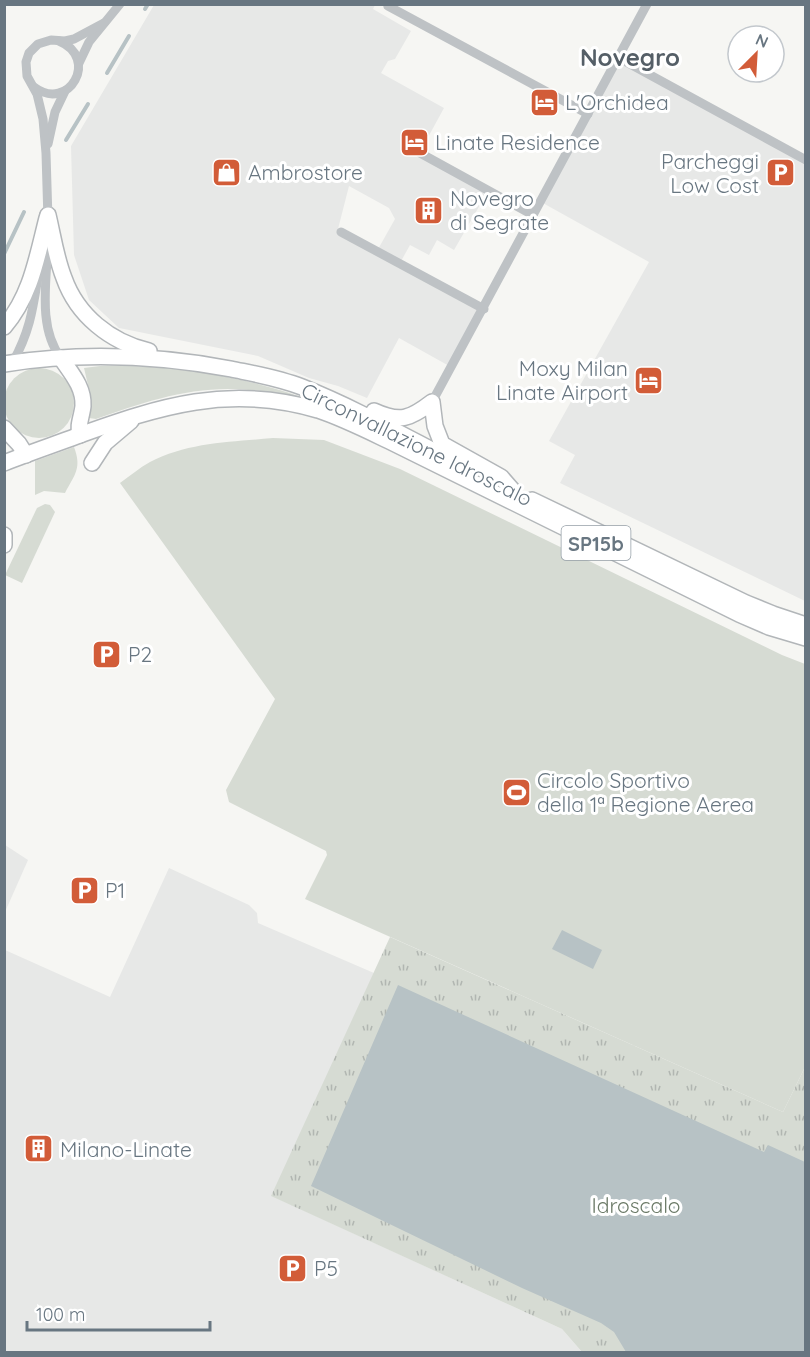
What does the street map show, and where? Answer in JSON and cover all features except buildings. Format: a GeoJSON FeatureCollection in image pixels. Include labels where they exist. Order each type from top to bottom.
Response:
{"type":"FeatureCollection","features":[{"type":"Feature","properties":{"kind":"main road"},"geometry":{"type":"LineString","coordinates":[[4,327],[16,311],[30,284],[48,215]]}},
{"type":"Feature","properties":{"kind":"main road"},"geometry":{"type":"LineString","coordinates":[[48,215],[65,282],[79,306],[95,324],[132,346],[210,365]]}},
{"type":"Feature","properties":{"kind":"main road","name":"Circonvallazione Idroscalo"},"geometry":{"type":"LineString","coordinates":[[9,363],[61,358],[126,356],[210,365],[264,375],[300,386],[746,603],[806,625]]}},
{"type":"Feature","properties":{"kind":"main road"},"geometry":{"type":"LineString","coordinates":[[61,358],[82,393],[80,435]]}},
{"type":"Feature","properties":{"kind":"main road"},"geometry":{"type":"LineString","coordinates":[[4,378],[9,363]]}},
{"type":"Feature","properties":{"kind":"main road"},"geometry":{"type":"LineString","coordinates":[[300,386],[336,394],[390,419],[401,419],[418,413],[432,402]]}},
{"type":"Feature","properties":{"kind":"main road","name":"Circonvallazione Idroscalo"},"geometry":{"type":"LineString","coordinates":[[4,463],[152,410],[197,401],[234,398],[282,403],[328,414],[389,441],[739,614],[769,627],[806,638]]}},
{"type":"Feature","properties":{"kind":"main road"},"geometry":{"type":"LineString","coordinates":[[432,402],[435,426],[442,444],[501,477],[514,492]]}},
{"type":"Feature","properties":{"kind":"main road"},"geometry":{"type":"LineString","coordinates":[[92,463],[105,443],[120,428],[152,410]]}},
{"type":"Feature","properties":{"kind":"main road"},"geometry":{"type":"LineString","coordinates":[[4,428],[26,455]]}},
{"type":"Feature","properties":{"kind":"main road"},"geometry":{"type":"LineString","coordinates":[[4,535],[4,545]]}},
{"type":"Feature","properties":{"kind":"street"},"geometry":{"type":"LineString","coordinates":[[46,153],[54,116],[65,91],[76,80],[79,63],[86,47],[120,4]]}},
{"type":"Feature","properties":{"kind":"street"},"geometry":{"type":"LineString","coordinates":[[388,4],[588,114]]}},
{"type":"Feature","properties":{"kind":"street"},"geometry":{"type":"LineString","coordinates":[[432,402],[647,4]]}},
{"type":"Feature","properties":{"kind":"street"},"geometry":{"type":"LineString","coordinates":[[65,91],[51,94],[34,87],[28,80],[26,71],[29,53],[42,42],[79,37],[104,23]]}},
{"type":"Feature","properties":{"kind":"street"},"geometry":{"type":"LineString","coordinates":[[59,41],[74,51],[79,63]]}},
{"type":"Feature","properties":{"kind":"street"},"geometry":{"type":"LineString","coordinates":[[619,58],[806,160]]}},
{"type":"Feature","properties":{"kind":"street"},"geometry":{"type":"LineString","coordinates":[[34,87],[42,112],[46,153],[48,215],[45,318],[51,341],[61,358]]}},
{"type":"Feature","properties":{"kind":"street"},"geometry":{"type":"LineString","coordinates":[[420,153],[533,215]]}},
{"type":"Feature","properties":{"kind":"street"},"geometry":{"type":"LineString","coordinates":[[9,363],[24,341],[32,319],[48,215]]}},
{"type":"Feature","properties":{"kind":"street"},"geometry":{"type":"LineString","coordinates":[[341,232],[484,309]]}},
{"type":"Feature","properties":{"kind":"shaded area"},"geometry":{"type":"Polygon","coordinates":[[[154,5],[375,5],[373,9],[411,31],[395,59],[388,61],[381,73],[444,108],[420,152],[488,191],[454,250],[437,240],[429,255],[410,245],[400,263],[484,309],[451,367],[399,338],[367,398],[338,386],[309,378],[258,356],[119,328],[89,300],[74,255],[71,146],[154,5]],[[349,186],[338,229],[377,251],[395,219],[389,208],[349,186]]]}},
{"type":"Feature","properties":{"kind":"shaded area"},"geometry":{"type":"Polygon","coordinates":[[[619,58],[805,160],[805,601],[560,483],[575,455],[549,441],[649,262],[541,202],[619,58]]]}},
{"type":"Feature","properties":{"kind":"shaded area"},"geometry":{"type":"Polygon","coordinates":[[[5,845],[28,860],[5,912],[5,845]]]}},
{"type":"Feature","properties":{"kind":"shaded area"},"geometry":{"type":"Polygon","coordinates":[[[169,868],[249,905],[257,913],[258,923],[374,973],[272,1196],[562,1329],[582,1352],[5,1352],[5,950],[110,997],[169,868]]]}},
{"type":"Feature","properties":{"kind":"shaded area"},"geometry":{"type":"Polygon","coordinates":[[[562,930],[602,950],[593,969],[552,949],[562,930]]]}},
{"type":"Feature","properties":{"kind":"shaded area","name":"Idroscalo"},"geometry":{"type":"Polygon","coordinates":[[[398,985],[764,1152],[768,1145],[805,1162],[805,1352],[626,1352],[614,1332],[601,1323],[522,1288],[311,1186],[398,985]]]}},
{"type":"Feature","properties":{"kind":"green space"},"geometry":{"type":"Polygon","coordinates":[[[150,367],[202,372],[277,389],[301,397],[246,390],[211,390],[160,398],[96,419],[89,418],[91,398],[84,368],[150,367]]]}},
{"type":"Feature","properties":{"kind":"green space"},"geometry":{"type":"Polygon","coordinates":[[[39,368],[52,371],[64,378],[71,390],[74,403],[71,416],[64,428],[52,435],[39,438],[26,435],[14,428],[7,416],[4,403],[7,390],[14,378],[26,371],[39,368]]]}},
{"type":"Feature","properties":{"kind":"green space","name":"Circolo Sportivo della 1ª Regione Aerea"},"geometry":{"type":"Polygon","coordinates":[[[273,438],[324,440],[400,469],[782,655],[805,664],[805,1067],[783,1112],[305,899],[327,855],[326,851],[229,802],[226,790],[275,699],[120,483],[150,462],[179,450],[210,444],[273,438]]]}},
{"type":"Feature","properties":{"kind":"green space"},"geometry":{"type":"Polygon","coordinates":[[[74,447],[77,466],[65,493],[44,491],[35,495],[35,461],[74,447]]]}},
{"type":"Feature","properties":{"kind":"green space"},"geometry":{"type":"Polygon","coordinates":[[[45,504],[50,505],[55,512],[22,583],[5,575],[37,508],[45,504]]]}},
{"type":"Feature","properties":{"kind":"green space","name":"Idroscalo"},"geometry":{"type":"Polygon","coordinates":[[[390,937],[783,1112],[805,1067],[805,1352],[582,1352],[562,1329],[271,1196],[390,937]]]}},
{"type":"Feature","properties":{"kind":"waterway"},"geometry":{"type":"LineString","coordinates":[[145,9],[148,4]]}},
{"type":"Feature","properties":{"kind":"waterway"},"geometry":{"type":"LineString","coordinates":[[107,73],[129,36]]}},
{"type":"Feature","properties":{"kind":"waterway"},"geometry":{"type":"LineString","coordinates":[[66,140],[88,104]]}},
{"type":"Feature","properties":{"kind":"waterway"},"geometry":{"type":"LineString","coordinates":[[4,254],[24,212]]}},
{"type":"Feature","properties":{"kind":"place","name":"L'Orchidea"},"geometry":{"type":"Point","coordinates":[544,102]}},
{"type":"Feature","properties":{"kind":"place","name":"Linate Residence"},"geometry":{"type":"Point","coordinates":[414,142]}},
{"type":"Feature","properties":{"kind":"place","name":"Ambrostore"},"geometry":{"type":"Point","coordinates":[227,172]}},
{"type":"Feature","properties":{"kind":"place","name":"Parcheggi Low Cost"},"geometry":{"type":"Point","coordinates":[780,173]}},
{"type":"Feature","properties":{"kind":"place","name":"Novegro di Segrate"},"geometry":{"type":"Point","coordinates":[429,210]}},
{"type":"Feature","properties":{"kind":"place","name":"Moxy Milan Linate Airport"},"geometry":{"type":"Point","coordinates":[649,380]}},
{"type":"Feature","properties":{"kind":"place","name":"P2"},"geometry":{"type":"Point","coordinates":[107,654]}},
{"type":"Feature","properties":{"kind":"place","name":"Circolo Sportivo della 1ª Regione Aerea"},"geometry":{"type":"Point","coordinates":[516,792]}},
{"type":"Feature","properties":{"kind":"place","name":"P1"},"geometry":{"type":"Point","coordinates":[84,890]}},
{"type":"Feature","properties":{"kind":"place","name":"Milano-Linate"},"geometry":{"type":"Point","coordinates":[39,1149]}},
{"type":"Feature","properties":{"kind":"place","name":"P5"},"geometry":{"type":"Point","coordinates":[293,1268]}},
{"type":"Feature","properties":{"kind":"district","name":"Novegro"},"geometry":{"type":"Point","coordinates":[630,57]}}]}
